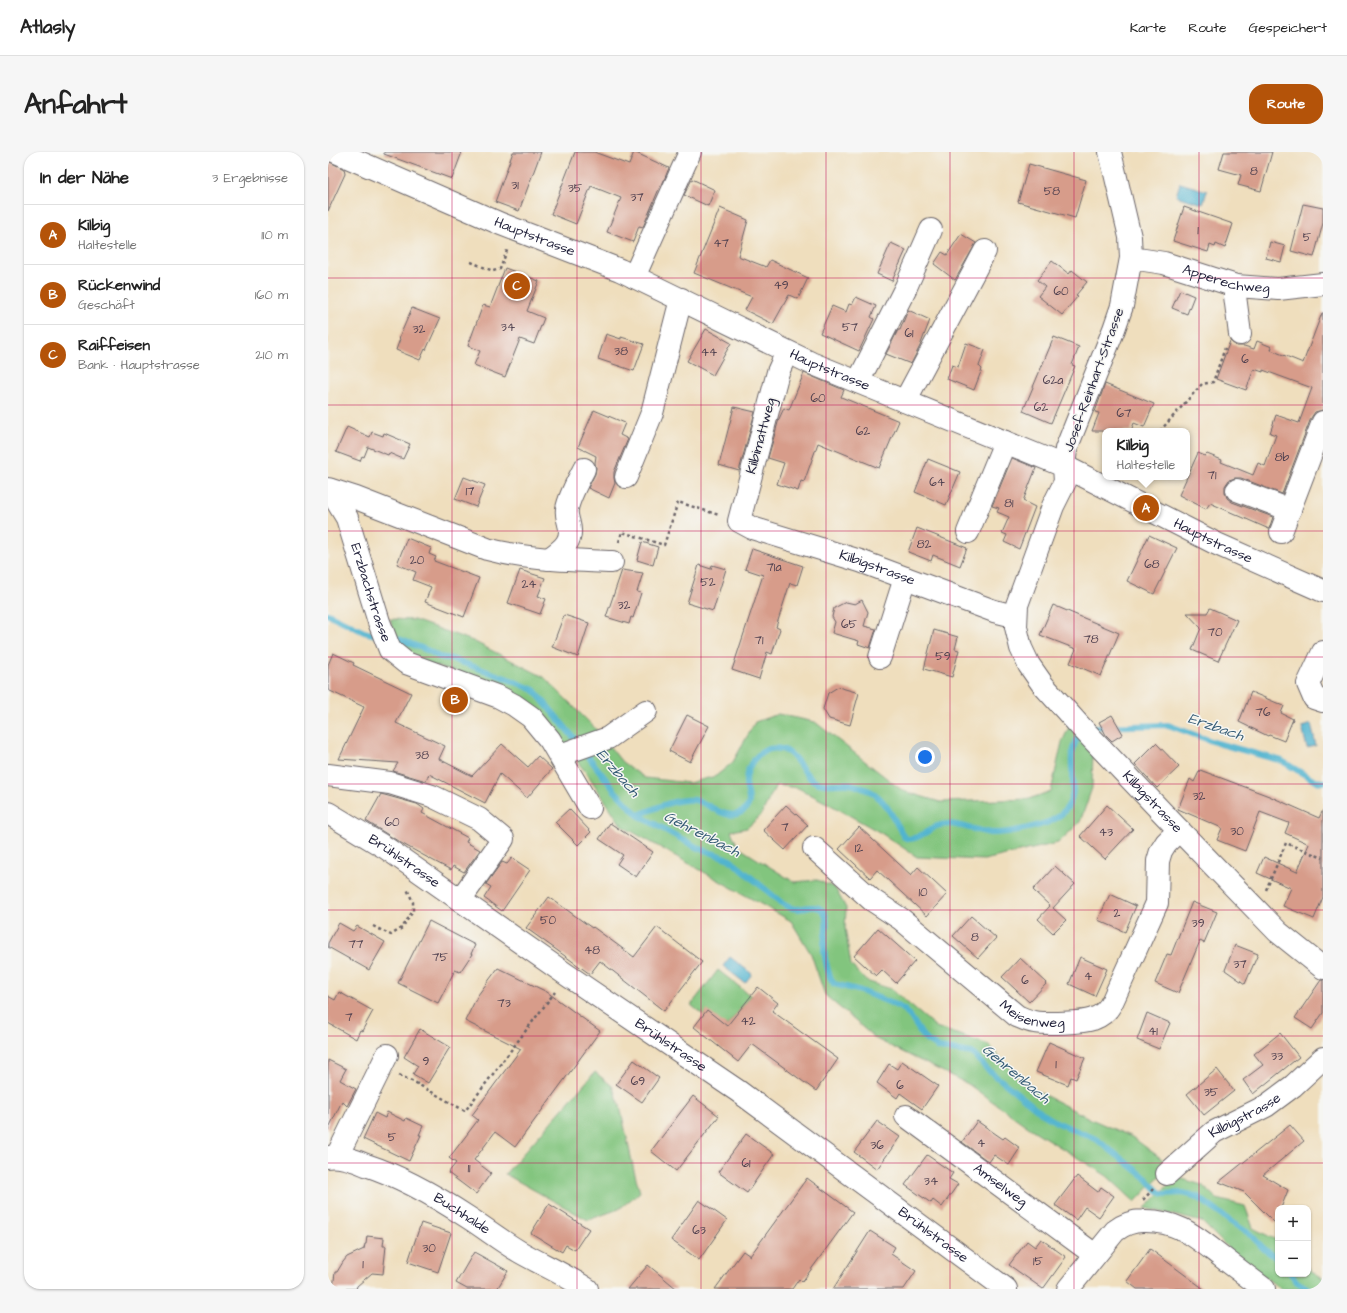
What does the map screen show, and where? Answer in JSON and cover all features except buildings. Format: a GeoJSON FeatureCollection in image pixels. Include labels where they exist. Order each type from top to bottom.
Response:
{"type":"FeatureCollection","features":[{"type":"Feature","properties":{"kind":"street","name":"Hauptstrasse"},"geometry":{"type":"LineString","coordinates":[[336,152],[515,229],[634,277],[787,352],[1064,466],[1211,541],[1323,592]]}},
{"type":"Feature","properties":{"kind":"street"},"geometry":{"type":"LineString","coordinates":[[634,277],[690,152]]}},
{"type":"Feature","properties":{"kind":"street","name":"Josef-Reinhart-Strasse"},"geometry":{"type":"LineString","coordinates":[[1064,466],[1066,449],[1101,364],[1122,306],[1131,258],[1130,237],[1110,152]]}},
{"type":"Feature","properties":{"kind":"street"},"geometry":{"type":"LineString","coordinates":[[858,382],[906,287],[931,230]]}},
{"type":"Feature","properties":{"kind":"street"},"geometry":{"type":"LineString","coordinates":[[905,401],[985,251]]}},
{"type":"Feature","properties":{"kind":"street","name":"Apperechweg"},"geometry":{"type":"LineString","coordinates":[[1131,258],[1164,263],[1236,286],[1278,289],[1323,284]]}},
{"type":"Feature","properties":{"kind":"street"},"geometry":{"type":"LineString","coordinates":[[1236,286],[1235,296],[1240,334]]}},
{"type":"Feature","properties":{"kind":"street"},"geometry":{"type":"LineString","coordinates":[[626,477],[652,413],[681,299]]}},
{"type":"Feature","properties":{"kind":"street","name":"Kilbimattweg"},"geometry":{"type":"LineString","coordinates":[[739,521],[778,372],[787,352]]}},
{"type":"Feature","properties":{"kind":"street"},"geometry":{"type":"LineString","coordinates":[[1281,532],[1323,422]]}},
{"type":"Feature","properties":{"kind":"street"},"geometry":{"type":"LineString","coordinates":[[968,532],[1005,442]]}},
{"type":"Feature","properties":{"kind":"street","name":"Kilbigstrasse"},"geometry":{"type":"LineString","coordinates":[[1064,466],[1065,482],[1053,506],[1020,596],[1016,614],[1016,627],[1021,648],[1029,665],[1043,685],[1179,830],[1278,932],[1323,968]]}},
{"type":"Feature","properties":{"kind":"street"},"geometry":{"type":"LineString","coordinates":[[549,559],[562,549],[569,540],[570,528],[567,518],[567,510],[584,469]]}},
{"type":"Feature","properties":{"kind":"street","name":"Erzbachstrasse"},"geometry":{"type":"LineString","coordinates":[[329,489],[356,498],[487,550],[516,556],[612,562]]}},
{"type":"Feature","properties":{"kind":"street","name":"Erzbachstrasse"},"geometry":{"type":"LineString","coordinates":[[329,489],[346,518],[379,622],[390,650],[406,663],[499,697],[514,705],[531,717],[550,740],[574,750],[590,808]]}},
{"type":"Feature","properties":{"kind":"street"},"geometry":{"type":"LineString","coordinates":[[1237,490],[1290,510]]}},
{"type":"Feature","properties":{"kind":"street","name":"Kilbigstrasse"},"geometry":{"type":"LineString","coordinates":[[739,521],[752,528],[860,561],[994,612],[1016,614]]}},
{"type":"Feature","properties":{"kind":"street"},"geometry":{"type":"LineString","coordinates":[[880,657],[905,578]]}},
{"type":"Feature","properties":{"kind":"street"},"geometry":{"type":"LineString","coordinates":[[1323,652],[1308,684],[1314,698],[1323,701]]}},
{"type":"Feature","properties":{"kind":"street"},"geometry":{"type":"LineString","coordinates":[[574,750],[608,738],[646,711]]}},
{"type":"Feature","properties":{"kind":"street"},"geometry":{"type":"LineString","coordinates":[[328,775],[390,783],[432,796],[479,819],[504,839],[460,900]]}},
{"type":"Feature","properties":{"kind":"street","name":"Brühlstrasse"},"geometry":{"type":"LineString","coordinates":[[328,813],[386,848],[567,976],[738,1091],[1006,1289]]}},
{"type":"Feature","properties":{"kind":"street","name":"Meisenweg"},"geometry":{"type":"LineString","coordinates":[[814,848],[872,900],[901,918],[1016,1016],[1032,1022],[1041,1023],[1094,1019],[1109,1008],[1114,1000],[1157,903],[1158,861],[1161,851],[1166,842],[1179,830]]}},
{"type":"Feature","properties":{"kind":"street","name":"Kilbigstrasse"},"geometry":{"type":"LineString","coordinates":[[1167,1174],[1214,1132],[1266,1106],[1293,1086],[1323,1058]]}},
{"type":"Feature","properties":{"kind":"street"},"geometry":{"type":"LineString","coordinates":[[332,1156],[384,1061]]}},
{"type":"Feature","properties":{"kind":"street","name":"Amselweg"},"geometry":{"type":"LineString","coordinates":[[906,1116],[1095,1256]]}},
{"type":"Feature","properties":{"kind":"street","name":"Buchhalde"},"geometry":{"type":"LineString","coordinates":[[332,1156],[379,1169],[409,1182],[470,1218],[520,1252],[553,1268],[587,1289]]}},
{"type":"Feature","properties":{"kind":"street"},"geometry":{"type":"LineString","coordinates":[[1068,1289],[1115,1231],[1122,1225],[1138,1221],[1153,1220],[1166,1222],[1194,1235],[1264,1289]]}},
{"type":"Feature","properties":{"kind":"path"},"geometry":{"type":"LineString","coordinates":[[471,262],[493,271],[500,269],[515,229]]}},
{"type":"Feature","properties":{"kind":"path"},"geometry":{"type":"LineString","coordinates":[[1163,428],[1202,384],[1213,382],[1228,339],[1240,334]]}},
{"type":"Feature","properties":{"kind":"path"},"geometry":{"type":"LineString","coordinates":[[612,562],[622,532],[664,545],[678,502],[739,521]]}},
{"type":"Feature","properties":{"kind":"path"},"geometry":{"type":"LineString","coordinates":[[1256,909],[1261,901],[1286,843],[1323,858]]}},
{"type":"Feature","properties":{"kind":"path"},"geometry":{"type":"LineString","coordinates":[[373,926],[391,935],[402,928],[413,911],[413,902],[406,887]]}},
{"type":"Feature","properties":{"kind":"path"},"geometry":{"type":"LineString","coordinates":[[384,1061],[416,1083],[465,1111],[552,997]]}},
{"type":"Feature","properties":{"kind":"green space"},"geometry":{"type":"Polygon","coordinates":[[[390,619],[414,620],[473,641],[544,677],[594,727],[622,762],[645,778],[689,783],[716,776],[733,762],[755,722],[778,714],[815,722],[903,791],[940,802],[1029,799],[1051,791],[1062,742],[1070,725],[1093,749],[1092,788],[1080,822],[1058,843],[984,860],[917,857],[881,833],[798,788],[776,785],[761,815],[747,828],[731,831],[738,847],[794,882],[817,880],[835,888],[846,908],[845,928],[851,965],[866,981],[891,989],[936,1027],[989,1045],[1023,1084],[1091,1119],[1132,1137],[1170,1165],[1135,1202],[1107,1176],[1031,1129],[968,1084],[876,1039],[825,995],[811,954],[791,921],[622,826],[586,772],[532,710],[494,683],[422,662],[398,641],[390,619]]]}},
{"type":"Feature","properties":{"kind":"green space"},"geometry":{"type":"Polygon","coordinates":[[[718,970],[751,996],[727,1026],[703,1015],[691,1005],[718,970]]]}},
{"type":"Feature","properties":{"kind":"green space"},"geometry":{"type":"Polygon","coordinates":[[[595,1072],[612,1086],[620,1106],[640,1192],[619,1209],[588,1220],[505,1174],[595,1072]]]}},
{"type":"Feature","properties":{"kind":"green space"},"geometry":{"type":"Polygon","coordinates":[[[1176,1177],[1202,1185],[1217,1199],[1245,1206],[1253,1228],[1275,1239],[1275,1277],[1311,1277],[1311,1271],[1323,1278],[1323,1289],[1281,1289],[1236,1256],[1202,1222],[1145,1208],[1176,1177]]]}},
{"type":"Feature","properties":{"kind":"water"},"geometry":{"type":"Polygon","coordinates":[[[1180,183],[1207,191],[1203,204],[1176,196],[1180,183]]]}},
{"type":"Feature","properties":{"kind":"water"},"geometry":{"type":"Polygon","coordinates":[[[1311,724],[1316,746],[1307,748],[1302,727],[1311,724]]]}},
{"type":"Feature","properties":{"kind":"water"},"geometry":{"type":"Polygon","coordinates":[[[730,957],[752,974],[745,983],[723,966],[730,957]]]}},
{"type":"Feature","properties":{"kind":"waterway","name":"Erzbach"},"geometry":{"type":"LineString","coordinates":[[328,614],[364,632],[380,636]]}},
{"type":"Feature","properties":{"kind":"waterway","name":"Erzbach"},"geometry":{"type":"LineString","coordinates":[[391,638],[399,639],[429,651],[439,657],[452,659],[506,678],[534,690],[579,744]]}},
{"type":"Feature","properties":{"kind":"waterway","name":"Erzbach"},"geometry":{"type":"LineString","coordinates":[[1095,727],[1168,725],[1217,743],[1282,761],[1315,781],[1323,782]]}},
{"type":"Feature","properties":{"kind":"waterway","name":"Erzbach"},"geometry":{"type":"LineString","coordinates":[[584,751],[615,791],[638,815],[665,804],[687,800],[700,802],[729,815],[742,812],[748,805],[749,798],[746,782],[752,762],[756,757],[768,750],[774,748],[781,749],[791,754],[806,773],[818,783],[850,784],[875,794],[886,806],[904,837],[912,839],[937,826],[945,824],[997,833],[1034,827],[1056,818],[1064,811],[1072,797],[1072,754],[1078,737]]}},
{"type":"Feature","properties":{"kind":"waterway","name":"Gehrenbach"},"geometry":{"type":"LineString","coordinates":[[638,815],[698,848],[729,859],[783,904],[792,908],[798,909],[814,907],[823,911],[826,920],[824,946],[825,955],[828,971],[834,984],[861,991],[905,1010],[922,1035],[928,1041],[939,1048],[972,1053],[987,1069],[1043,1114],[1056,1122],[1096,1139],[1145,1177],[1158,1191],[1163,1194],[1183,1193],[1198,1197],[1231,1222],[1250,1234],[1263,1248],[1275,1257]]}},
{"type":"Feature","properties":{"kind":"waterway","name":"Gehrenbach"},"geometry":{"type":"LineString","coordinates":[[1293,1277],[1297,1282],[1309,1289]]}},
{"type":"Feature","properties":{"kind":"place","name":"Raiffeisen"},"geometry":{"type":"Point","coordinates":[517,286]}},
{"type":"Feature","properties":{"kind":"place","name":"Kilbig"},"geometry":{"type":"Point","coordinates":[1146,508]}},
{"type":"Feature","properties":{"kind":"place","name":"Rückenwind"},"geometry":{"type":"Point","coordinates":[455,700]}}]}
